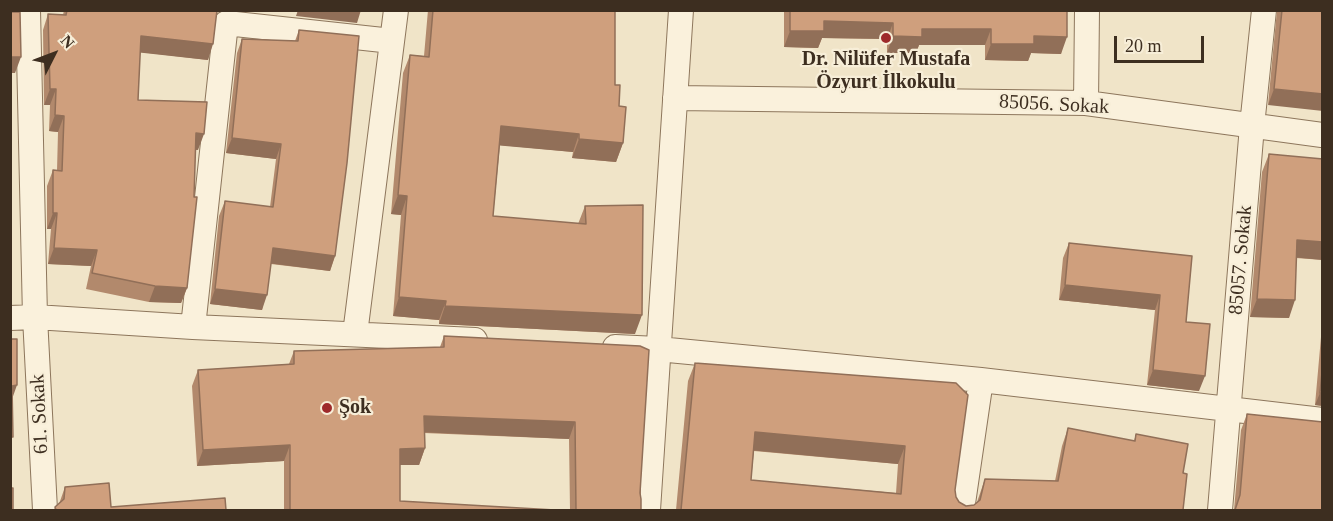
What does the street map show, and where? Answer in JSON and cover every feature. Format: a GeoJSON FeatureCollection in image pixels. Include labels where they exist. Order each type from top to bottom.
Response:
{"type":"FeatureCollection","features":[{"type":"Feature","properties":{"kind":"street","name":"61. Sokak"},"geometry":{"type":"LineString","coordinates":[[28,10],[35,317],[45,510]]}},
{"type":"Feature","properties":{"kind":"street"},"geometry":{"type":"LineString","coordinates":[[355,334],[396,10]]}},
{"type":"Feature","properties":{"kind":"street"},"geometry":{"type":"LineString","coordinates":[[648,510],[681,10]]}},
{"type":"Feature","properties":{"kind":"street"},"geometry":{"type":"LineString","coordinates":[[1086,104],[1087,10]]}},
{"type":"Feature","properties":{"kind":"street","name":"85057. Sokak"},"geometry":{"type":"LineString","coordinates":[[1220,510],[1264,10]]}},
{"type":"Feature","properties":{"kind":"street"},"geometry":{"type":"LineString","coordinates":[[193,327],[226,23],[392,41]]}},
{"type":"Feature","properties":{"kind":"street","name":"85056. Sokak"},"geometry":{"type":"LineString","coordinates":[[675,98],[1086,104],[1323,135]]}},
{"type":"Feature","properties":{"kind":"street"},"geometry":{"type":"LineString","coordinates":[[10,318],[35,317],[495,341]]}},
{"type":"Feature","properties":{"kind":"street"},"geometry":{"type":"LineString","coordinates":[[588,346],[658,349],[981,380],[1323,420]]}},
{"type":"Feature","properties":{"kind":"street"},"geometry":{"type":"LineString","coordinates":[[962,510],[981,380]]}},
{"type":"Feature","properties":{"kind":"building"},"geometry":{"type":"Polygon","coordinates":[[[67,10],[217,10],[213,44],[141,36],[138,100],[207,102],[204,134],[196,133],[194,197],[197,197],[187,288],[155,286],[92,273],[97,250],[54,248],[57,213],[53,213],[53,170],[62,171],[64,116],[55,115],[56,89],[50,89],[48,14],[66,15],[67,10]]]}},
{"type":"Feature","properties":{"kind":"building"},"geometry":{"type":"Polygon","coordinates":[[[433,10],[615,10],[615,85],[620,85],[619,106],[626,107],[623,143],[579,139],[579,134],[501,126],[493,216],[586,224],[585,206],[643,205],[642,315],[445,306],[446,301],[399,297],[407,196],[398,195],[410,55],[429,57],[433,10]]]}},
{"type":"Feature","properties":{"kind":"building"},"geometry":{"type":"Polygon","coordinates":[[[790,10],[1067,10],[1067,37],[1034,36],[1034,44],[991,44],[991,29],[922,29],[922,37],[893,36],[893,23],[824,21],[824,31],[790,31],[790,10]]]}},
{"type":"Feature","properties":{"kind":"building"},"geometry":{"type":"Polygon","coordinates":[[[1282,10],[1323,10],[1323,94],[1274,89],[1282,10]]]}},
{"type":"Feature","properties":{"kind":"building"},"geometry":{"type":"Polygon","coordinates":[[[10,12],[20,12],[21,57],[10,57],[10,12]]]}},
{"type":"Feature","properties":{"kind":"building"},"geometry":{"type":"Polygon","coordinates":[[[299,30],[359,36],[347,163],[335,256],[273,248],[267,295],[215,289],[225,201],[273,207],[281,144],[232,138],[242,39],[298,41],[299,30]]]}},
{"type":"Feature","properties":{"kind":"building"},"geometry":{"type":"Polygon","coordinates":[[[1269,154],[1323,159],[1323,242],[1297,240],[1295,300],[1257,299],[1269,154]]]}},
{"type":"Feature","properties":{"kind":"building"},"geometry":{"type":"Polygon","coordinates":[[[1069,243],[1192,256],[1186,322],[1210,324],[1205,376],[1153,370],[1160,295],[1065,285],[1069,243]]]}},
{"type":"Feature","properties":{"kind":"building"},"geometry":{"type":"Polygon","coordinates":[[[444,336],[640,346],[649,350],[640,493],[641,510],[576,510],[575,422],[424,416],[425,448],[400,449],[400,501],[555,510],[290,510],[290,445],[203,450],[198,370],[294,364],[294,351],[444,347],[444,336]]]}},
{"type":"Feature","properties":{"kind":"building"},"geometry":{"type":"Polygon","coordinates":[[[10,339],[17,339],[17,385],[12,386],[13,437],[10,437],[10,339]]]}},
{"type":"Feature","properties":{"kind":"building"},"geometry":{"type":"Polygon","coordinates":[[[1323,362],[1323,393],[1320,393],[1323,362]]]}},
{"type":"Feature","properties":{"kind":"building"},"geometry":{"type":"Polygon","coordinates":[[[695,363],[956,383],[968,395],[955,490],[959,502],[966,506],[974,505],[980,500],[985,479],[1058,481],[1068,428],[1135,441],[1136,434],[1188,444],[1183,473],[1187,474],[1183,510],[681,510],[695,363]],[[755,432],[751,480],[901,494],[905,446],[755,432]]]}},
{"type":"Feature","properties":{"kind":"building"},"geometry":{"type":"Polygon","coordinates":[[[1247,414],[1323,422],[1323,510],[1235,510],[1240,495],[1247,414]]]}},
{"type":"Feature","properties":{"kind":"building"},"geometry":{"type":"Polygon","coordinates":[[[109,483],[111,507],[225,498],[226,510],[56,510],[55,507],[64,499],[65,487],[109,483]]]}},
{"type":"Feature","properties":{"kind":"building"},"geometry":{"type":"Polygon","coordinates":[[[10,488],[13,488],[13,510],[10,510],[10,488]]]}},
{"type":"Feature","properties":{"kind":"place","name":"Dr. Nilüfer Mustafa Özyurt İlkokulu"},"geometry":{"type":"Point","coordinates":[886,38]}},
{"type":"Feature","properties":{"kind":"place","name":"Şok"},"geometry":{"type":"Point","coordinates":[327,408]}}]}
